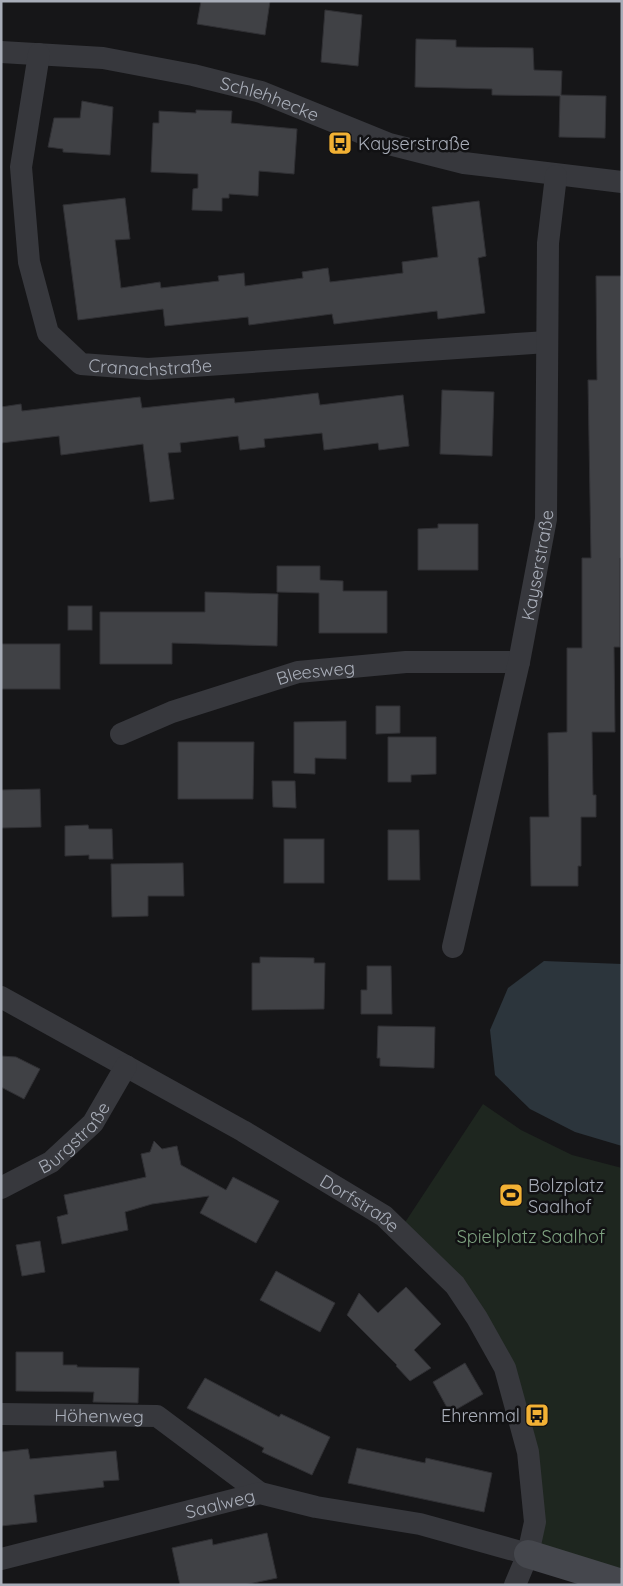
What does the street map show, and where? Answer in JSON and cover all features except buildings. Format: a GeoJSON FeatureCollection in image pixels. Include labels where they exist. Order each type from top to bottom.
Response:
{"type":"FeatureCollection","features":[{"type":"Feature","properties":{"kind":"street","name":"Schlehhecke"},"geometry":{"type":"LineString","coordinates":[[1,52],[103,58],[193,75],[261,92],[389,144],[464,163],[556,176],[622,182]]}},
{"type":"Feature","properties":{"kind":"street","name":"Cranachstraße"},"geometry":{"type":"LineString","coordinates":[[39,54],[21,167],[29,262],[48,333],[80,364],[148,369],[547,342]]}},
{"type":"Feature","properties":{"kind":"street","name":"Kayserstraße"},"geometry":{"type":"LineString","coordinates":[[453,947],[519,662],[546,519],[548,243],[556,176]]}},
{"type":"Feature","properties":{"kind":"street","name":"Bleesweg"},"geometry":{"type":"LineString","coordinates":[[121,734],[172,712],[298,672],[406,662],[519,662]]}},
{"type":"Feature","properties":{"kind":"street","name":"Dorfstraße"},"geometry":{"type":"LineString","coordinates":[[1,997],[244,1131],[384,1216],[455,1285],[482,1326],[505,1368],[528,1452],[535,1522],[528,1554],[515,1585]]}},
{"type":"Feature","properties":{"kind":"street","name":"Burgstraße"},"geometry":{"type":"LineString","coordinates":[[1,1188],[51,1162],[93,1123],[126,1066]]}},
{"type":"Feature","properties":{"kind":"street","name":"Höhenweg"},"geometry":{"type":"LineString","coordinates":[[1,1414],[157,1416],[260,1493]]}},
{"type":"Feature","properties":{"kind":"street","name":"Saalweg"},"geometry":{"type":"LineString","coordinates":[[1,1559],[260,1493],[316,1507],[420,1524],[528,1554]]}},
{"type":"Feature","properties":{"kind":"street"},"geometry":{"type":"LineString","coordinates":[[528,1554],[622,1583]]}},
{"type":"Feature","properties":{"kind":"green space","name":"Spielplatz Saalhof"},"geometry":{"type":"Polygon","coordinates":[[[483,1104],[521,1130],[572,1155],[622,1168],[622,1583],[528,1554],[535,1522],[505,1368],[400,1230],[483,1104]]]}},
{"type":"Feature","properties":{"kind":"shaded area"},"geometry":{"type":"Polygon","coordinates":[[[544,961],[622,964],[622,1146],[575,1132],[530,1109],[495,1075],[490,1030],[508,988],[544,961]]]}},
{"type":"Feature","properties":{"kind":"place","name":"Kayserstraße"},"geometry":{"type":"Point","coordinates":[340,143]}},
{"type":"Feature","properties":{"kind":"place","name":"Bolzplatz Saalhof"},"geometry":{"type":"Point","coordinates":[511,1195]}},
{"type":"Feature","properties":{"kind":"place","name":"Ehrenmal"},"geometry":{"type":"Point","coordinates":[537,1415]}}]}
